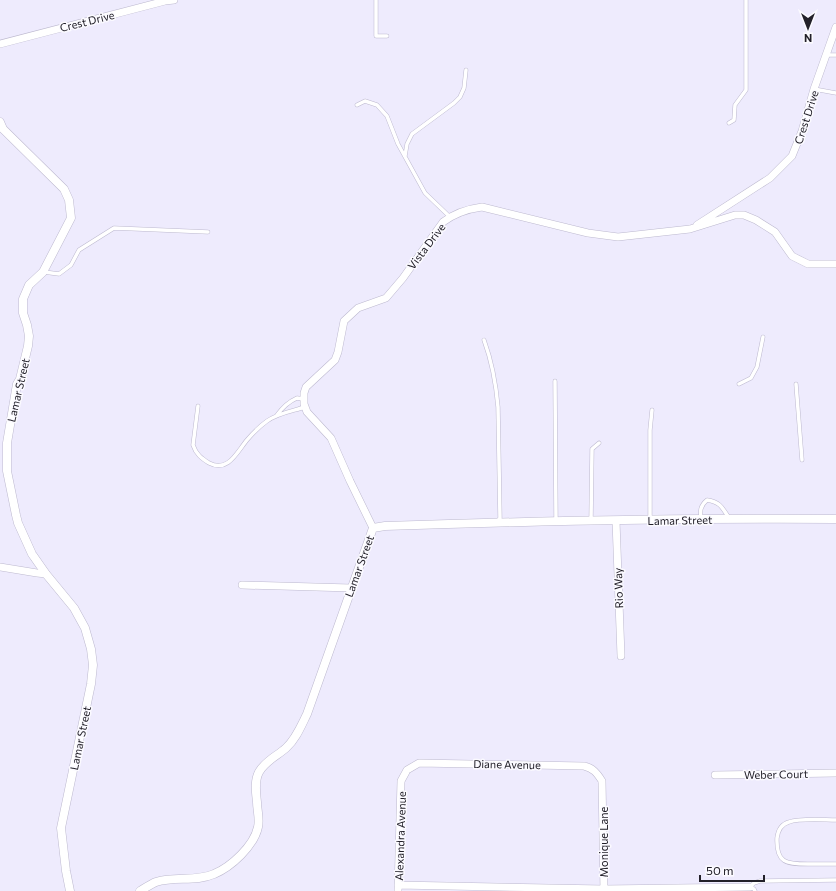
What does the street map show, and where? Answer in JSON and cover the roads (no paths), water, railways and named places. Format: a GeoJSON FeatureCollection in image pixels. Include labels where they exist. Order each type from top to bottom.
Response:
{"type":"FeatureCollection","features":[{"type":"Feature","properties":{"kind":"street","name":"Crest Drive"},"geometry":{"type":"LineString","coordinates":[[0,44],[165,1],[174,0]]}},
{"type":"Feature","properties":{"kind":"street","name":"Crest Drive"},"geometry":{"type":"LineString","coordinates":[[690,229],[770,178],[792,156],[802,131],[814,89],[836,27]]}},
{"type":"Feature","properties":{"kind":"street","name":"Lamar Street"},"geometry":{"type":"LineString","coordinates":[[0,122],[4,129],[64,189],[69,200],[71,218],[43,272],[29,285],[23,299],[23,313],[27,325],[28,346],[20,379],[17,384],[8,436],[7,471],[18,523],[32,554],[46,574],[74,608],[85,628],[94,665],[61,828],[70,891]]}},
{"type":"Feature","properties":{"kind":"street","name":"Vista Drive"},"geometry":{"type":"LineString","coordinates":[[305,403],[304,393],[306,386],[334,360],[338,352],[344,321],[358,308],[386,298],[403,278],[443,222],[465,210],[482,207],[596,234],[618,237],[690,229],[735,215],[744,215],[756,220],[775,232],[792,256],[808,264],[836,264]]}},
{"type":"Feature","properties":{"kind":"street"},"geometry":{"type":"LineString","coordinates":[[305,403],[307,412],[331,438],[373,528]]}},
{"type":"Feature","properties":{"kind":"street","name":"Lamar Street"},"geometry":{"type":"LineString","coordinates":[[140,891],[157,882],[197,878],[214,874],[226,867],[246,850],[254,839],[258,825],[256,789],[257,777],[262,768],[270,759],[286,747],[296,735],[307,714],[373,528],[385,526],[496,522],[836,519]]}},
{"type":"Feature","properties":{"kind":"street","name":"Rio Way"},"geometry":{"type":"LineString","coordinates":[[616,520],[621,656]]}},
{"type":"Feature","properties":{"kind":"street"},"geometry":{"type":"LineString","coordinates":[[0,567],[46,574]]}},
{"type":"Feature","properties":{"kind":"street"},"geometry":{"type":"LineString","coordinates":[[242,585],[351,588]]}},
{"type":"Feature","properties":{"kind":"street","name":"Diane Avenue"},"geometry":{"type":"LineString","coordinates":[[402,781],[407,770],[418,763],[584,766],[591,768],[598,774],[602,781],[603,794]]}},
{"type":"Feature","properties":{"kind":"street","name":"Weber Court"},"geometry":{"type":"LineString","coordinates":[[715,775],[836,773]]}},
{"type":"Feature","properties":{"kind":"street","name":"Alexandra Avenue"},"geometry":{"type":"LineString","coordinates":[[398,888],[402,781]]}},
{"type":"Feature","properties":{"kind":"street","name":"Monique Lane"},"geometry":{"type":"LineString","coordinates":[[603,794],[604,890]]}},
{"type":"Feature","properties":{"kind":"street"},"geometry":{"type":"LineString","coordinates":[[398,888],[604,890],[752,889]]}},
{"type":"Feature","properties":{"kind":"lane"},"geometry":{"type":"LineString","coordinates":[[376,0],[376,36],[387,36]]}},
{"type":"Feature","properties":{"kind":"lane"},"geometry":{"type":"LineString","coordinates":[[729,123],[734,120],[735,105],[746,90],[746,0]]}},
{"type":"Feature","properties":{"kind":"lane"},"geometry":{"type":"LineString","coordinates":[[827,54],[836,54]]}},
{"type":"Feature","properties":{"kind":"lane"},"geometry":{"type":"LineString","coordinates":[[405,156],[407,144],[412,134],[454,103],[460,96],[464,88],[466,70]]}},
{"type":"Feature","properties":{"kind":"lane"},"geometry":{"type":"LineString","coordinates":[[814,89],[836,93]]}},
{"type":"Feature","properties":{"kind":"lane"},"geometry":{"type":"LineString","coordinates":[[357,105],[365,101],[377,105],[382,109],[387,116],[398,144],[425,193],[450,217]]}},
{"type":"Feature","properties":{"kind":"lane"},"geometry":{"type":"LineString","coordinates":[[43,272],[59,274],[71,265],[79,250],[114,228],[208,232]]}},
{"type":"Feature","properties":{"kind":"lane"},"geometry":{"type":"LineString","coordinates":[[739,384],[752,378],[757,367],[763,337]]}},
{"type":"Feature","properties":{"kind":"lane"},"geometry":{"type":"LineString","coordinates":[[484,340],[492,362],[497,390],[500,518],[496,522]]}},
{"type":"Feature","properties":{"kind":"lane"},"geometry":{"type":"LineString","coordinates":[[555,381],[556,522]]}},
{"type":"Feature","properties":{"kind":"lane"},"geometry":{"type":"LineString","coordinates":[[796,384],[802,460]]}},
{"type":"Feature","properties":{"kind":"lane"},"geometry":{"type":"LineString","coordinates":[[277,415],[282,408],[292,400],[297,398],[305,403]]}},
{"type":"Feature","properties":{"kind":"lane"},"geometry":{"type":"LineString","coordinates":[[198,406],[193,445],[195,451],[202,458],[214,465],[222,465],[227,463],[269,419],[305,403]]}},
{"type":"Feature","properties":{"kind":"lane"},"geometry":{"type":"LineString","coordinates":[[650,520],[650,430],[652,410]]}},
{"type":"Feature","properties":{"kind":"lane"},"geometry":{"type":"LineString","coordinates":[[591,521],[592,449],[599,443]]}},
{"type":"Feature","properties":{"kind":"lane"},"geometry":{"type":"LineString","coordinates":[[701,519],[701,505],[706,500],[716,501],[722,507],[729,519]]}},
{"type":"Feature","properties":{"kind":"lane"},"geometry":{"type":"LineString","coordinates":[[836,820],[791,821],[784,824],[779,829],[777,836],[778,851],[782,859],[790,864],[836,864]]}},
{"type":"Feature","properties":{"kind":"lane"},"geometry":{"type":"LineString","coordinates":[[752,889],[754,883],[760,881],[836,880]]}}]}
